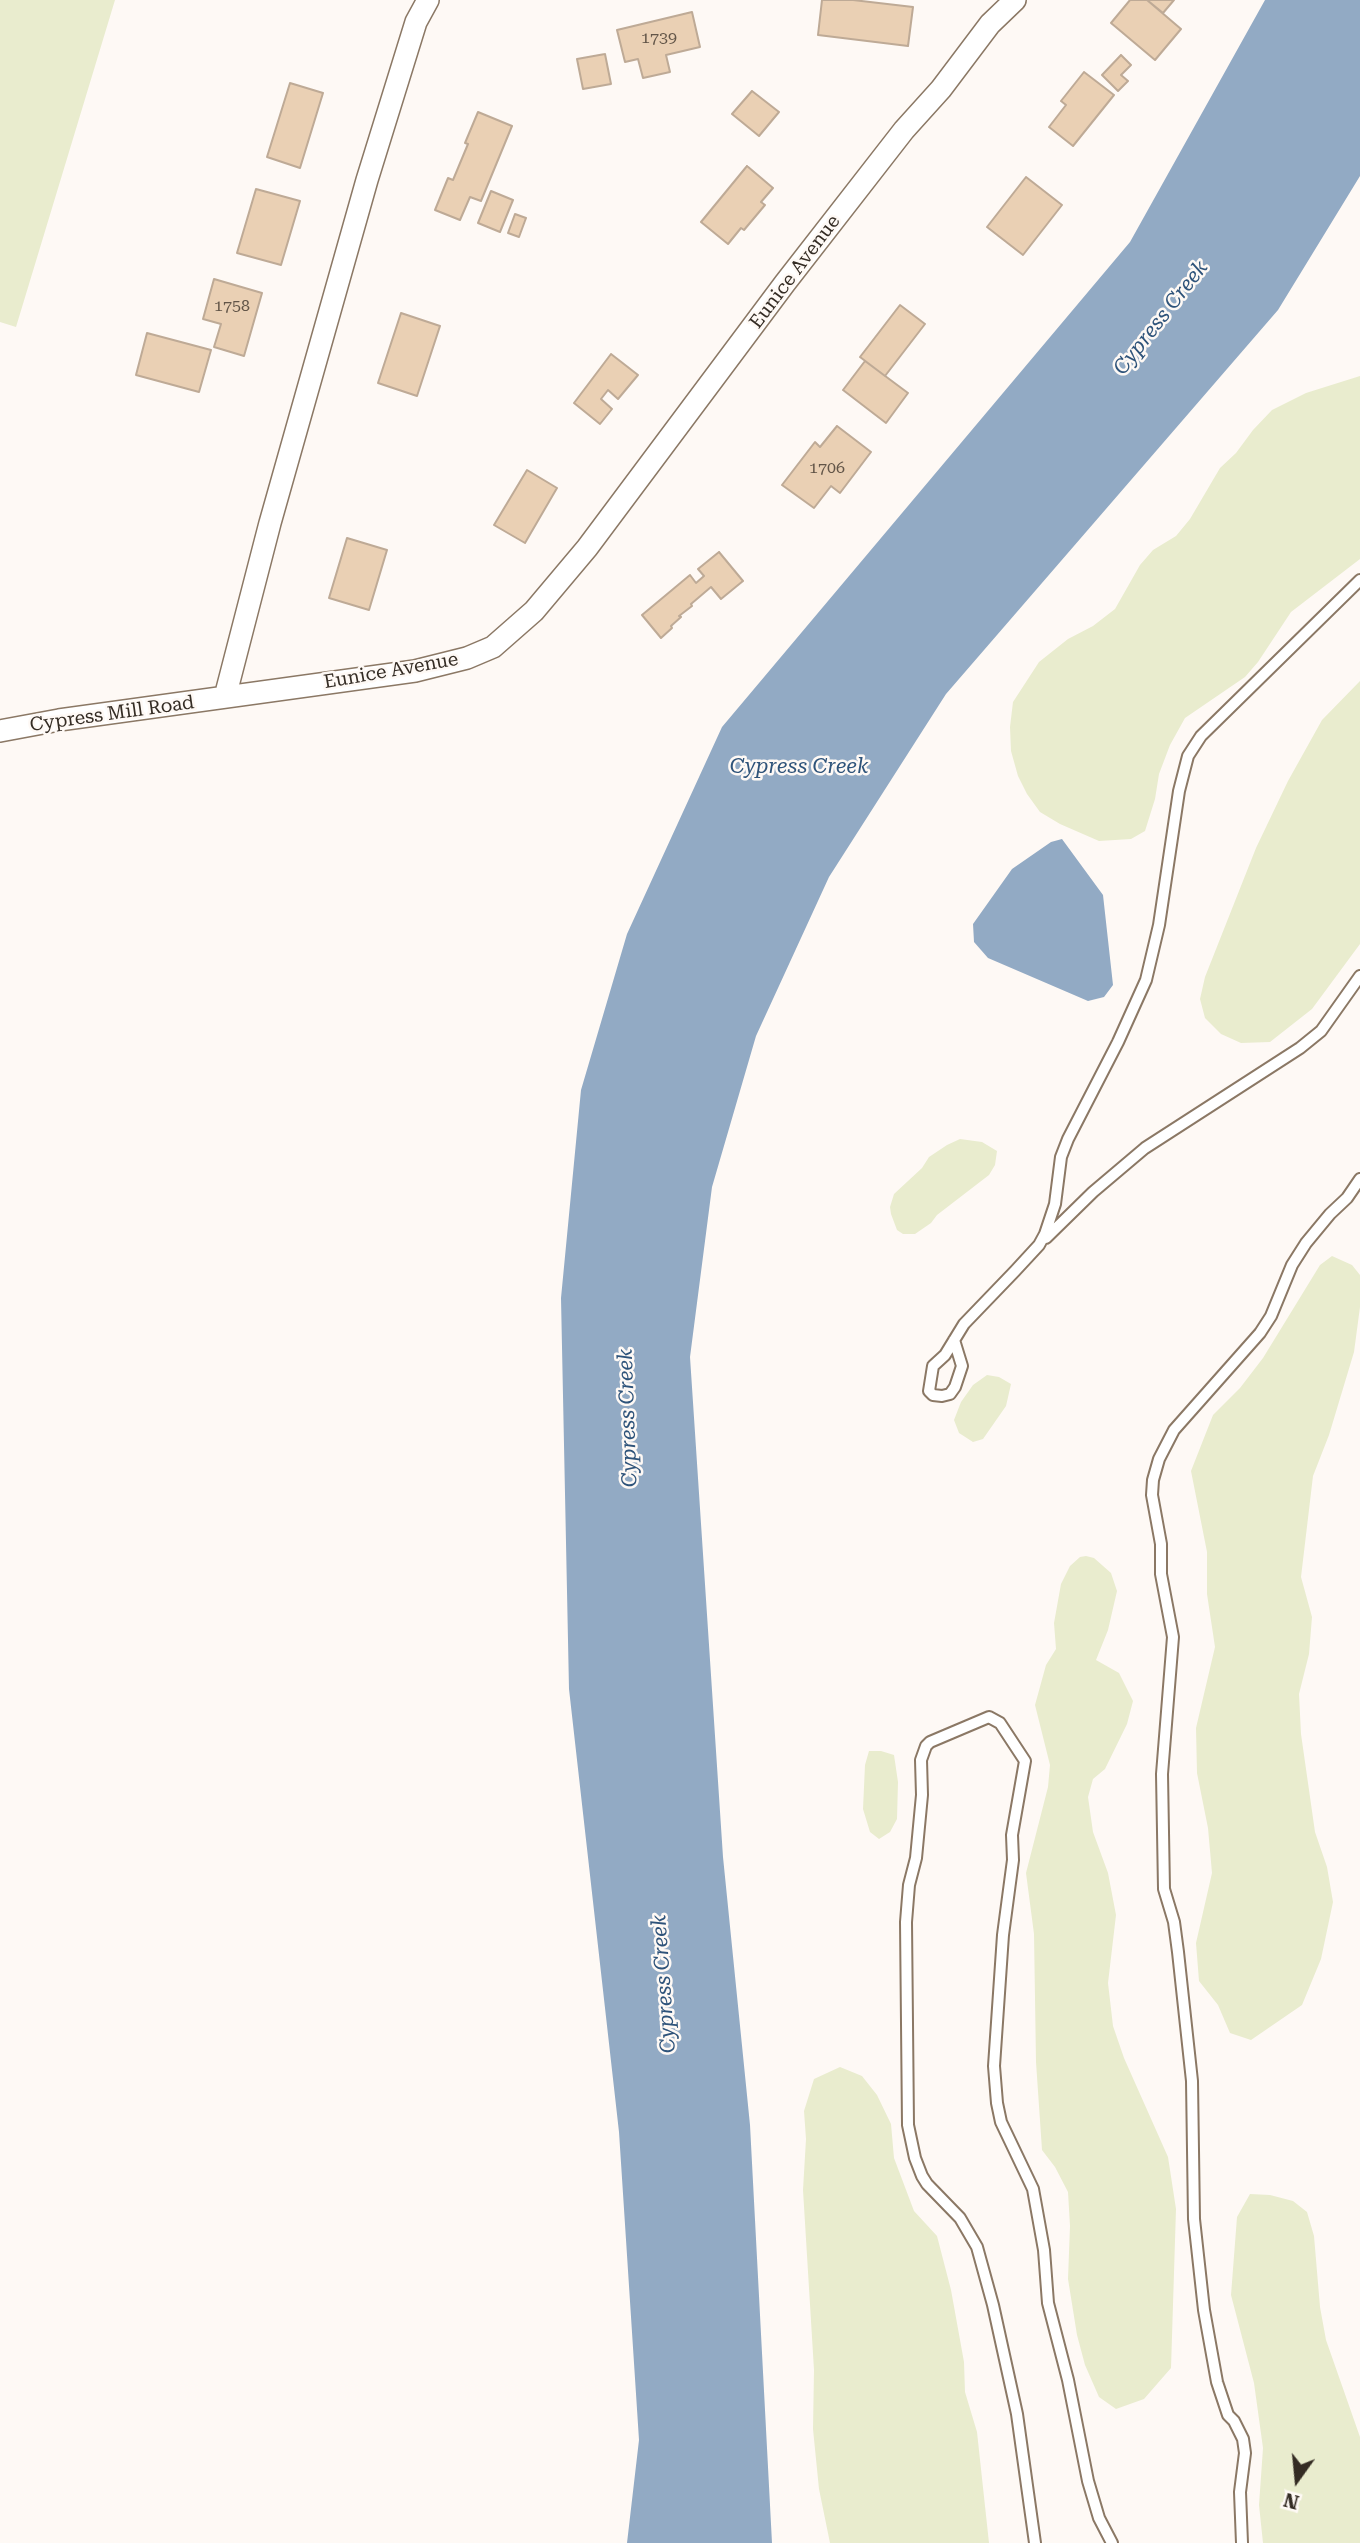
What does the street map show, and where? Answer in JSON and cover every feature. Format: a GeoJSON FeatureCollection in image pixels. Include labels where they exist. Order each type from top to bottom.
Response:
{"type":"FeatureCollection","features":[{"type":"Feature","properties":{"kind":"street"},"geometry":{"type":"LineString","coordinates":[[225,697],[270,523],[367,180],[416,22],[428,0]]}},
{"type":"Feature","properties":{"kind":"street","name":"Eunice Avenue"},"geometry":{"type":"LineString","coordinates":[[225,697],[388,676],[467,657],[493,647],[534,611],[621,505],[896,141],[941,89],[990,24],[1014,0]]}},
{"type":"Feature","properties":{"kind":"street","name":"Cypress Mill Road"},"geometry":{"type":"LineString","coordinates":[[0,731],[225,697]]}},
{"type":"Feature","properties":{"kind":"lane"},"geometry":{"type":"LineString","coordinates":[[1039,1245],[1050,1220],[1059,1184],[1061,1157],[1068,1139],[1118,1042],[1146,980],[1159,925],[1179,791],[1188,757],[1201,736],[1360,580]]}},
{"type":"Feature","properties":{"kind":"lane"},"geometry":{"type":"LineString","coordinates":[[954,1340],[962,1366],[959,1377],[950,1394],[933,1395],[929,1391],[930,1373],[964,1324],[1093,1192],[1144,1148],[1300,1048],[1321,1031],[1360,976]]}},
{"type":"Feature","properties":{"kind":"lane"},"geometry":{"type":"LineString","coordinates":[[1242,2543],[1240,2492],[1245,2453],[1243,2439],[1234,2420],[1228,2415],[1217,2382],[1204,2311],[1194,2219],[1191,2070],[1177,1942],[1164,1889],[1162,1774],[1173,1637],[1161,1574],[1161,1544],[1152,1494],[1153,1479],[1159,1459],[1174,1430],[1260,1333],[1271,1317],[1292,1265],[1306,1243],[1347,1198],[1360,1179]]}},
{"type":"Feature","properties":{"kind":"lane"},"geometry":{"type":"LineString","coordinates":[[1035,2543],[1017,2414],[980,2256],[960,2218],[922,2176],[908,2125],[905,1935],[909,1885],[916,1858],[922,1795],[922,1760],[930,1742],[989,1717],[1000,1723],[1025,1761],[1012,1835],[1013,1860],[1003,1935],[994,2066],[997,2103],[1001,2122],[1032,2189],[1044,2250],[1048,2303],[1068,2380],[1088,2481],[1100,2518],[1112,2543]]}},
{"type":"Feature","properties":{"kind":"green space"},"geometry":{"type":"Polygon","coordinates":[[[0,0],[115,0],[16,327],[0,322],[0,0]]]}},
{"type":"Feature","properties":{"kind":"green space"},"geometry":{"type":"Polygon","coordinates":[[[1360,376],[1360,559],[1291,612],[1245,677],[1185,718],[1170,745],[1159,774],[1145,831],[1131,839],[1099,841],[1040,812],[1018,776],[1011,751],[1010,727],[1013,702],[1039,662],[1068,639],[1093,626],[1115,609],[1140,565],[1153,550],[1176,536],[1190,519],[1220,468],[1272,410],[1306,393],[1360,376]]]}},
{"type":"Feature","properties":{"kind":"green space"},"geometry":{"type":"Polygon","coordinates":[[[1360,681],[1360,944],[1312,1009],[1270,1042],[1241,1043],[1221,1034],[1205,1018],[1200,999],[1205,977],[1256,848],[1288,781],[1322,720],[1360,681]]]}},
{"type":"Feature","properties":{"kind":"green space"},"geometry":{"type":"Polygon","coordinates":[[[960,1139],[982,1142],[997,1151],[995,1165],[989,1175],[915,1234],[903,1234],[897,1230],[891,1214],[894,1194],[922,1168],[929,1157],[960,1139]]]}},
{"type":"Feature","properties":{"kind":"green space"},"geometry":{"type":"Polygon","coordinates":[[[1332,1256],[1352,1265],[1360,1275],[1360,1307],[1354,1352],[1329,1435],[1313,1476],[1301,1577],[1312,1617],[1309,1654],[1299,1694],[1301,1734],[1315,1832],[1327,1867],[1333,1902],[1321,1959],[1302,2005],[1251,2040],[1230,2033],[1218,2005],[1199,1981],[1196,1943],[1212,1873],[1208,1828],[1197,1773],[1196,1728],[1215,1647],[1207,1594],[1207,1552],[1191,1471],[1213,1415],[1240,1388],[1263,1358],[1320,1265],[1332,1256]]]}},
{"type":"Feature","properties":{"kind":"green space"},"geometry":{"type":"Polygon","coordinates":[[[987,1375],[999,1377],[1011,1384],[1006,1406],[983,1439],[973,1442],[959,1433],[954,1420],[961,1402],[973,1385],[987,1375]]]}},
{"type":"Feature","properties":{"kind":"green space"},"geometry":{"type":"Polygon","coordinates":[[[1080,1557],[1094,1558],[1111,1573],[1117,1591],[1108,1630],[1096,1660],[1119,1673],[1133,1701],[1127,1724],[1105,1769],[1093,1779],[1088,1797],[1093,1832],[1108,1873],[1116,1915],[1108,1983],[1113,2026],[1124,2058],[1168,2157],[1176,2209],[1171,2368],[1144,2399],[1116,2409],[1099,2397],[1085,2365],[1068,2279],[1068,2192],[1055,2167],[1042,2150],[1036,2062],[1034,1934],[1026,1873],[1048,1787],[1050,1765],[1035,1705],[1046,1665],[1056,1649],[1054,1623],[1061,1584],[1070,1566],[1080,1557]]]}},
{"type":"Feature","properties":{"kind":"green space"},"geometry":{"type":"Polygon","coordinates":[[[869,1751],[894,1755],[898,1782],[897,1819],[890,1832],[879,1839],[870,1832],[863,1809],[865,1765],[869,1751]]]}},
{"type":"Feature","properties":{"kind":"green space"},"geometry":{"type":"Polygon","coordinates":[[[840,2067],[862,2076],[877,2095],[891,2124],[894,2158],[914,2211],[937,2236],[951,2290],[964,2362],[965,2392],[977,2432],[989,2543],[830,2543],[819,2489],[813,2429],[814,2370],[803,2190],[806,2139],[804,2111],[814,2079],[840,2067]]]}},
{"type":"Feature","properties":{"kind":"green space"},"geometry":{"type":"Polygon","coordinates":[[[1250,2194],[1270,2195],[1293,2201],[1307,2212],[1314,2236],[1320,2307],[1326,2340],[1360,2437],[1360,2543],[1263,2543],[1259,2505],[1263,2448],[1254,2383],[1231,2295],[1237,2217],[1250,2194]]]}},
{"type":"Feature","properties":{"kind":"water","name":"Cypress Creek"},"geometry":{"type":"Polygon","coordinates":[[[1265,0],[1360,0],[1360,176],[1278,310],[946,694],[829,877],[756,1036],[712,1187],[690,1357],[723,1857],[750,2125],[772,2543],[627,2543],[639,2440],[619,2132],[569,1689],[561,1298],[581,1090],[627,934],[722,727],[1130,242],[1265,0]]]}},
{"type":"Feature","properties":{"kind":"water"},"geometry":{"type":"Polygon","coordinates":[[[1062,839],[1103,895],[1113,985],[1104,997],[1088,1001],[988,958],[974,942],[973,924],[1012,869],[1051,842],[1062,839]]]}},
{"type":"Feature","properties":{"kind":"building"},"geometry":{"type":"Polygon","coordinates":[[[822,0],[853,0],[913,7],[908,46],[818,35],[822,0]]]}},
{"type":"Feature","properties":{"kind":"building"},"geometry":{"type":"Polygon","coordinates":[[[1130,0],[1147,0],[1181,29],[1155,60],[1111,23],[1130,0]]]}},
{"type":"Feature","properties":{"kind":"building"},"geometry":{"type":"Polygon","coordinates":[[[1147,0],[1174,0],[1163,13],[1147,0]]]}},
{"type":"Feature","properties":{"kind":"building"},"geometry":{"type":"Polygon","coordinates":[[[692,12],[700,47],[666,55],[670,72],[643,78],[638,59],[625,62],[617,30],[692,12]]]}},
{"type":"Feature","properties":{"kind":"building"},"geometry":{"type":"Polygon","coordinates":[[[605,54],[611,84],[583,89],[577,59],[605,54]]]}},
{"type":"Feature","properties":{"kind":"building"},"geometry":{"type":"Polygon","coordinates":[[[1121,55],[1131,65],[1121,75],[1128,81],[1118,91],[1102,75],[1121,55]]]}},
{"type":"Feature","properties":{"kind":"building"},"geometry":{"type":"Polygon","coordinates":[[[1084,72],[1114,95],[1073,146],[1049,127],[1066,105],[1061,101],[1084,72]]]}},
{"type":"Feature","properties":{"kind":"building"},"geometry":{"type":"Polygon","coordinates":[[[290,83],[323,93],[300,168],[267,157],[290,83]]]}},
{"type":"Feature","properties":{"kind":"building"},"geometry":{"type":"Polygon","coordinates":[[[752,91],[779,112],[759,136],[732,114],[752,91]]]}},
{"type":"Feature","properties":{"kind":"building"},"geometry":{"type":"Polygon","coordinates":[[[478,112],[512,126],[481,201],[470,197],[460,220],[435,210],[448,178],[453,180],[478,112]]]}},
{"type":"Feature","properties":{"kind":"building"},"geometry":{"type":"Polygon","coordinates":[[[747,166],[773,188],[761,202],[765,205],[728,244],[701,222],[747,166]]]}},
{"type":"Feature","properties":{"kind":"building"},"geometry":{"type":"Polygon","coordinates":[[[1026,177],[1062,205],[1023,255],[987,227],[1026,177]]]}},
{"type":"Feature","properties":{"kind":"building"},"geometry":{"type":"Polygon","coordinates":[[[256,189],[300,201],[281,265],[237,253],[256,189]]]}},
{"type":"Feature","properties":{"kind":"building"},"geometry":{"type":"Polygon","coordinates":[[[491,191],[513,200],[500,232],[478,223],[491,191]]]}},
{"type":"Feature","properties":{"kind":"building"},"geometry":{"type":"Polygon","coordinates":[[[515,214],[526,218],[519,237],[508,233],[515,214]]]}},
{"type":"Feature","properties":{"kind":"building"},"geometry":{"type":"Polygon","coordinates":[[[214,279],[262,293],[244,356],[214,347],[221,324],[203,319],[214,279]]]}},
{"type":"Feature","properties":{"kind":"building"},"geometry":{"type":"Polygon","coordinates":[[[900,305],[925,324],[885,376],[860,357],[900,305]]]}},
{"type":"Feature","properties":{"kind":"building"},"geometry":{"type":"Polygon","coordinates":[[[401,313],[440,326],[417,396],[378,383],[401,313]]]}},
{"type":"Feature","properties":{"kind":"building"},"geometry":{"type":"Polygon","coordinates":[[[147,333],[211,350],[199,392],[136,375],[147,333]]]}},
{"type":"Feature","properties":{"kind":"building"},"geometry":{"type":"Polygon","coordinates":[[[611,354],[638,375],[618,399],[608,390],[601,399],[612,409],[600,424],[574,403],[611,354]]]}},
{"type":"Feature","properties":{"kind":"building"},"geometry":{"type":"Polygon","coordinates":[[[865,361],[908,393],[886,423],[843,390],[865,361]]]}},
{"type":"Feature","properties":{"kind":"building"},"geometry":{"type":"Polygon","coordinates":[[[837,426],[871,452],[840,493],[831,486],[814,508],[782,485],[815,442],[820,447],[837,426]]]}},
{"type":"Feature","properties":{"kind":"building"},"geometry":{"type":"Polygon","coordinates":[[[527,470],[557,488],[525,543],[494,525],[527,470]]]}},
{"type":"Feature","properties":{"kind":"building"},"geometry":{"type":"Polygon","coordinates":[[[347,538],[387,550],[369,610],[329,598],[347,538]]]}},
{"type":"Feature","properties":{"kind":"building"},"geometry":{"type":"Polygon","coordinates":[[[719,552],[743,581],[721,599],[711,587],[679,616],[681,617],[661,638],[642,615],[690,575],[696,583],[704,576],[698,569],[719,552]]]}}]}
